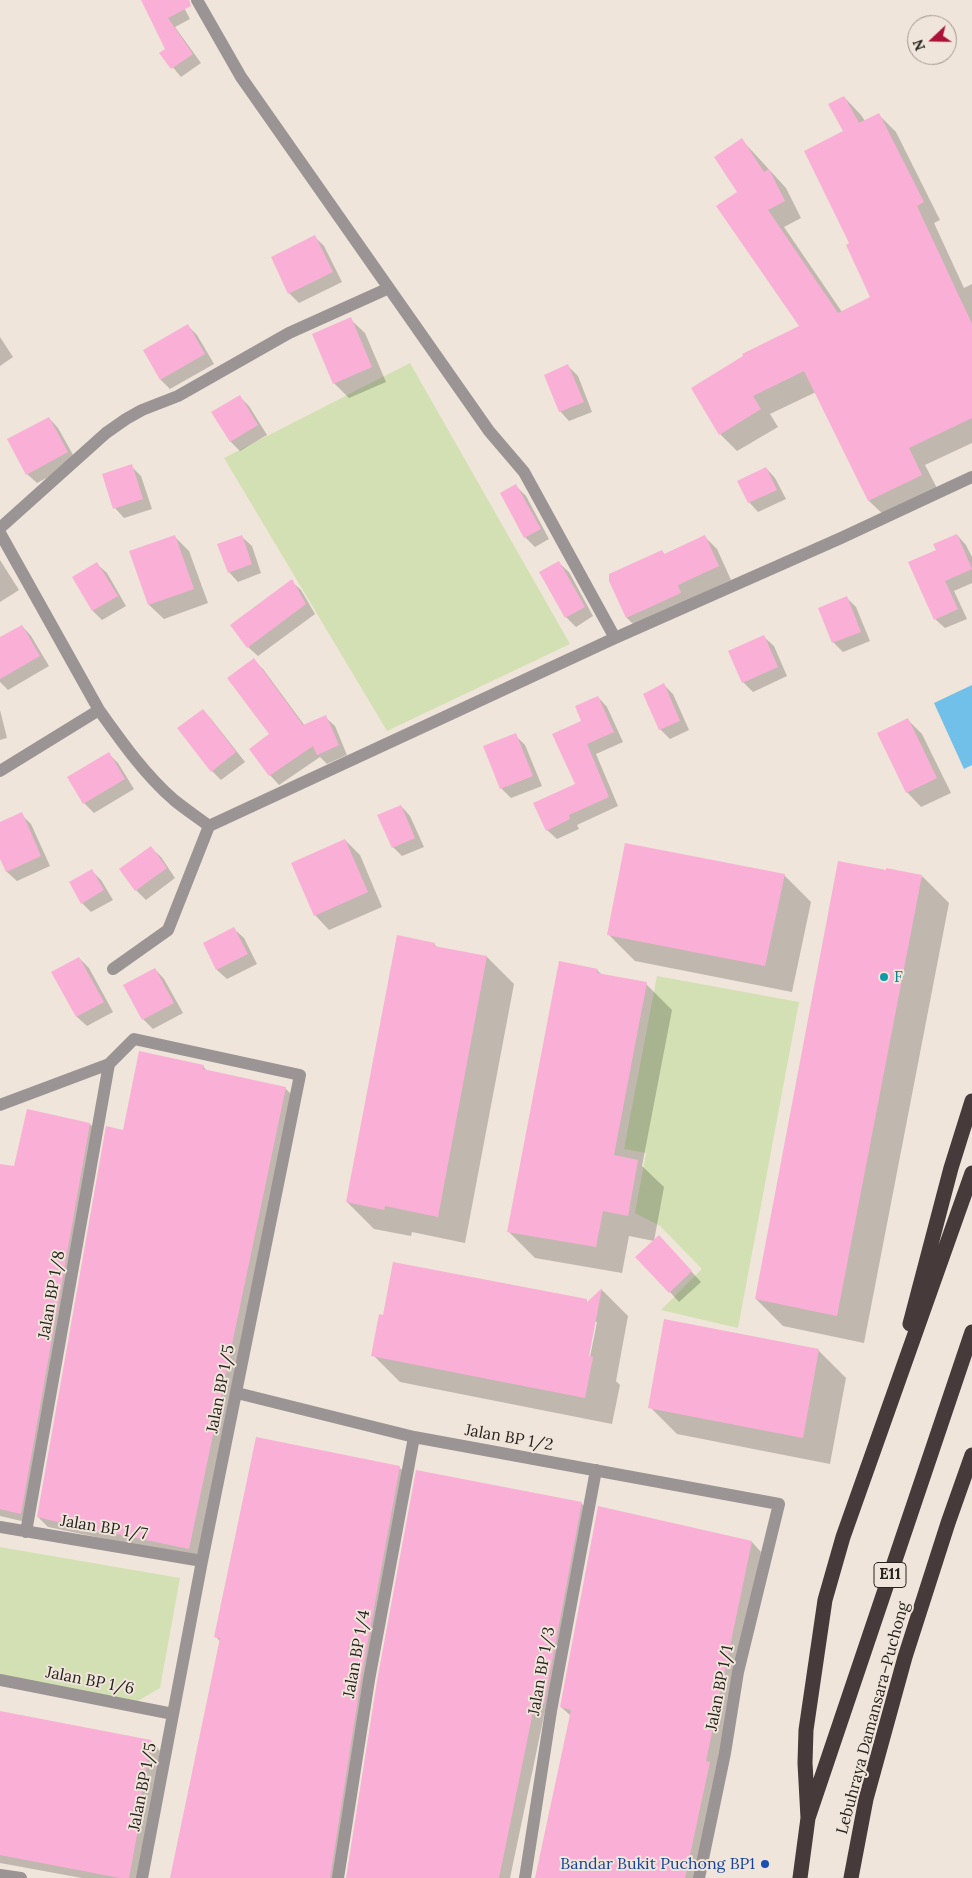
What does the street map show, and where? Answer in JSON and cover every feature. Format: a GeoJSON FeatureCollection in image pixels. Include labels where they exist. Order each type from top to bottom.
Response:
{"type":"FeatureCollection","features":[{"type":"Feature","properties":{"kind":"highway"},"geometry":{"type":"LineString","coordinates":[[882,1432],[951,1168],[972,1101]]}},
{"type":"Feature","properties":{"kind":"highway"},"geometry":{"type":"LineString","coordinates":[[808,1818],[805,1763],[806,1730],[825,1600],[843,1537],[882,1432],[972,1173]]}},
{"type":"Feature","properties":{"kind":"highway","name":"Lebuhraya Damansara–Puchong"},"geometry":{"type":"LineString","coordinates":[[800,1878],[808,1818],[972,1332]]}},
{"type":"Feature","properties":{"kind":"highway","name":"Lebuhraya Damansara–Puchong"},"geometry":{"type":"LineString","coordinates":[[851,1878],[866,1799],[905,1657],[972,1455]]}},
{"type":"Feature","properties":{"kind":"street"},"geometry":{"type":"LineString","coordinates":[[197,0],[241,77],[489,431],[524,472],[615,638]]}},
{"type":"Feature","properties":{"kind":"street"},"geometry":{"type":"LineString","coordinates":[[0,528],[106,433],[126,419],[142,410],[178,396],[289,333],[389,288]]}},
{"type":"Feature","properties":{"kind":"street"},"geometry":{"type":"LineString","coordinates":[[112,969],[168,930],[209,826],[615,638],[841,538],[972,477]]}},
{"type":"Feature","properties":{"kind":"street"},"geometry":{"type":"LineString","coordinates":[[0,533],[99,710],[120,740],[174,800],[209,826]]}},
{"type":"Feature","properties":{"kind":"street"},"geometry":{"type":"LineString","coordinates":[[0,771],[99,710]]}},
{"type":"Feature","properties":{"kind":"street","name":"Jalan BP 1/5"},"geometry":{"type":"LineString","coordinates":[[109,1064],[134,1039],[300,1075],[202,1561],[142,1878]]}},
{"type":"Feature","properties":{"kind":"street"},"geometry":{"type":"LineString","coordinates":[[0,1105],[109,1064]]}},
{"type":"Feature","properties":{"kind":"street","name":"Jalan BP 1/8"},"geometry":{"type":"LineString","coordinates":[[26,1532],[109,1064]]}},
{"type":"Feature","properties":{"kind":"street","name":"Jalan BP 1/2"},"geometry":{"type":"LineString","coordinates":[[237,1392],[414,1437],[779,1504]]}},
{"type":"Feature","properties":{"kind":"street","name":"Jalan BP 1/4"},"geometry":{"type":"LineString","coordinates":[[338,1878],[369,1680],[414,1437]]}},
{"type":"Feature","properties":{"kind":"street","name":"Jalan BP 1/3"},"geometry":{"type":"LineString","coordinates":[[525,1878],[551,1711],[596,1470]]}},
{"type":"Feature","properties":{"kind":"street","name":"Jalan BP 1/1"},"geometry":{"type":"LineString","coordinates":[[699,1878],[725,1753],[738,1672],[779,1504]]}},
{"type":"Feature","properties":{"kind":"street","name":"Jalan BP 1/7"},"geometry":{"type":"LineString","coordinates":[[0,1527],[202,1561]]}},
{"type":"Feature","properties":{"kind":"street","name":"Jalan BP 1/6"},"geometry":{"type":"LineString","coordinates":[[0,1680],[174,1714]]}},
{"type":"Feature","properties":{"kind":"street"},"geometry":{"type":"LineString","coordinates":[[0,1875],[21,1878]]}},
{"type":"Feature","properties":{"kind":"green space"},"geometry":{"type":"Polygon","coordinates":[[[410,363],[570,644],[387,731],[224,458],[410,363]]]}},
{"type":"Feature","properties":{"kind":"green space"},"geometry":{"type":"Polygon","coordinates":[[[657,976],[799,1002],[738,1328],[661,1310],[702,1269],[660,1226],[635,1213],[646,1153],[624,1149],[657,976]]]}},
{"type":"Feature","properties":{"kind":"green space"},"geometry":{"type":"Polygon","coordinates":[[[0,1547],[180,1578],[160,1688],[136,1702],[0,1675],[0,1547]]]}},
{"type":"Feature","properties":{"kind":"water"},"geometry":{"type":"Polygon","coordinates":[[[972,685],[972,765],[964,769],[934,703],[972,685]]]}},
{"type":"Feature","properties":{"kind":"building"},"geometry":{"type":"Polygon","coordinates":[[[141,0],[189,0],[191,6],[168,18],[193,54],[171,69],[159,53],[165,49],[141,0]]]}},
{"type":"Feature","properties":{"kind":"building"},"geometry":{"type":"Polygon","coordinates":[[[844,96],[859,123],[879,113],[924,202],[917,206],[972,324],[972,418],[909,448],[922,475],[868,501],[804,371],[753,396],[761,409],[719,435],[691,388],[743,356],[742,354],[799,326],[716,206],[737,192],[714,157],[742,138],[764,172],[769,169],[785,201],[768,210],[838,313],[870,297],[846,245],[849,243],[804,151],[843,131],[828,104],[844,96]]]}},
{"type":"Feature","properties":{"kind":"building"},"geometry":{"type":"Polygon","coordinates":[[[315,235],[333,272],[288,294],[271,257],[315,235]]]}},
{"type":"Feature","properties":{"kind":"building"},"geometry":{"type":"Polygon","coordinates":[[[351,317],[372,367],[333,384],[312,334],[351,317]]]}},
{"type":"Feature","properties":{"kind":"building"},"geometry":{"type":"Polygon","coordinates":[[[188,324],[205,354],[160,380],[143,350],[188,324]]]}},
{"type":"Feature","properties":{"kind":"building"},"geometry":{"type":"Polygon","coordinates":[[[568,364],[584,402],[559,412],[544,375],[568,364]]]}},
{"type":"Feature","properties":{"kind":"building"},"geometry":{"type":"Polygon","coordinates":[[[240,395],[258,425],[230,442],[211,412],[240,395]]]}},
{"type":"Feature","properties":{"kind":"building"},"geometry":{"type":"Polygon","coordinates":[[[49,417],[68,452],[26,475],[7,439],[49,417]]]}},
{"type":"Feature","properties":{"kind":"building"},"geometry":{"type":"Polygon","coordinates":[[[132,464],[143,499],[113,509],[102,474],[132,464]]]}},
{"type":"Feature","properties":{"kind":"building"},"geometry":{"type":"Polygon","coordinates":[[[766,467],[777,490],[748,503],[737,481],[766,467]]]}},
{"type":"Feature","properties":{"kind":"building"},"geometry":{"type":"Polygon","coordinates":[[[516,484],[541,529],[524,538],[500,493],[516,484]]]}},
{"type":"Feature","properties":{"kind":"building"},"geometry":{"type":"Polygon","coordinates":[[[957,534],[972,569],[945,581],[958,609],[934,620],[908,562],[936,550],[933,544],[957,534]]]}},
{"type":"Feature","properties":{"kind":"building"},"geometry":{"type":"Polygon","coordinates":[[[175,535],[194,589],[148,605],[129,551],[175,535]]]}},
{"type":"Feature","properties":{"kind":"building"},"geometry":{"type":"Polygon","coordinates":[[[242,535],[252,564],[228,573],[217,544],[242,535]]]}},
{"type":"Feature","properties":{"kind":"building"},"geometry":{"type":"Polygon","coordinates":[[[705,535],[719,566],[678,585],[681,593],[626,618],[609,581],[609,574],[662,550],[664,554],[705,535]]]}},
{"type":"Feature","properties":{"kind":"building"},"geometry":{"type":"Polygon","coordinates":[[[559,561],[585,607],[565,618],[539,572],[559,561]]]}},
{"type":"Feature","properties":{"kind":"building"},"geometry":{"type":"Polygon","coordinates":[[[97,562],[118,596],[92,611],[72,577],[97,562]]]}},
{"type":"Feature","properties":{"kind":"building"},"geometry":{"type":"Polygon","coordinates":[[[292,579],[306,604],[247,648],[230,625],[292,579]]]}},
{"type":"Feature","properties":{"kind":"building"},"geometry":{"type":"Polygon","coordinates":[[[847,596],[861,632],[832,643],[818,608],[847,596]]]}},
{"type":"Feature","properties":{"kind":"building"},"geometry":{"type":"Polygon","coordinates":[[[22,625],[40,656],[0,679],[0,637],[22,625]]]}},
{"type":"Feature","properties":{"kind":"building"},"geometry":{"type":"Polygon","coordinates":[[[764,635],[778,667],[742,683],[728,651],[764,635]]]}},
{"type":"Feature","properties":{"kind":"building"},"geometry":{"type":"Polygon","coordinates":[[[254,658],[303,725],[326,715],[339,745],[317,755],[313,746],[269,776],[249,749],[269,734],[227,678],[254,658]]]}},
{"type":"Feature","properties":{"kind":"building"},"geometry":{"type":"Polygon","coordinates":[[[664,683],[680,721],[659,730],[643,694],[664,683]]]}},
{"type":"Feature","properties":{"kind":"building"},"geometry":{"type":"Polygon","coordinates":[[[598,696],[614,732],[587,744],[609,797],[569,815],[570,819],[546,831],[533,803],[575,784],[552,734],[581,721],[575,706],[598,696]]]}},
{"type":"Feature","properties":{"kind":"building"},"geometry":{"type":"Polygon","coordinates":[[[203,709],[236,752],[211,772],[177,728],[203,709]]]}},
{"type":"Feature","properties":{"kind":"building"},"geometry":{"type":"Polygon","coordinates":[[[908,718],[937,778],[906,793],[877,733],[908,718]]]}},
{"type":"Feature","properties":{"kind":"building"},"geometry":{"type":"Polygon","coordinates":[[[516,733],[533,776],[500,789],[483,746],[516,733]]]}},
{"type":"Feature","properties":{"kind":"building"},"geometry":{"type":"Polygon","coordinates":[[[109,752],[125,779],[83,804],[67,777],[109,752]]]}},
{"type":"Feature","properties":{"kind":"building"},"geometry":{"type":"Polygon","coordinates":[[[401,805],[415,838],[392,848],[377,815],[401,805]]]}},
{"type":"Feature","properties":{"kind":"building"},"geometry":{"type":"Polygon","coordinates":[[[22,812],[41,856],[6,872],[0,859],[0,822],[22,812]]]}},
{"type":"Feature","properties":{"kind":"building"},"geometry":{"type":"Polygon","coordinates":[[[345,839],[368,892],[314,916],[291,863],[345,839]]]}},
{"type":"Feature","properties":{"kind":"building"},"geometry":{"type":"Polygon","coordinates":[[[625,843],[785,874],[765,966],[607,935],[625,843]]]}},
{"type":"Feature","properties":{"kind":"building"},"geometry":{"type":"Polygon","coordinates":[[[151,846],[167,868],[135,891],[119,869],[151,846]]]}},
{"type":"Feature","properties":{"kind":"building"},"geometry":{"type":"Polygon","coordinates":[[[838,861],[922,875],[837,1316],[755,1299],[838,861]]]}},
{"type":"Feature","properties":{"kind":"building"},"geometry":{"type":"Polygon","coordinates":[[[92,869],[104,890],[81,904],[69,882],[92,869]]]}},
{"type":"Feature","properties":{"kind":"building"},"geometry":{"type":"Polygon","coordinates":[[[234,927],[248,954],[216,970],[203,943],[234,927]]]}},
{"type":"Feature","properties":{"kind":"building"},"geometry":{"type":"Polygon","coordinates":[[[397,935],[435,943],[434,946],[487,956],[438,1217],[385,1206],[384,1210],[346,1202],[397,935]]]}},
{"type":"Feature","properties":{"kind":"building"},"geometry":{"type":"Polygon","coordinates":[[[79,957],[104,1002],[76,1017],[51,972],[79,957]]]}},
{"type":"Feature","properties":{"kind":"building"},"geometry":{"type":"Polygon","coordinates":[[[559,961],[598,969],[597,973],[647,982],[614,1155],[638,1160],[628,1216],[603,1211],[596,1247],[507,1232],[559,961]]]}},
{"type":"Feature","properties":{"kind":"building"},"geometry":{"type":"Polygon","coordinates":[[[155,968],[174,1003],[142,1020],[123,985],[155,968]]]}},
{"type":"Feature","properties":{"kind":"building"},"geometry":{"type":"Polygon","coordinates":[[[139,1051],[204,1065],[203,1069],[286,1087],[189,1549],[108,1532],[108,1534],[37,1517],[106,1126],[123,1130],[139,1051]]]}},
{"type":"Feature","properties":{"kind":"building"},"geometry":{"type":"Polygon","coordinates":[[[27,1109],[90,1123],[21,1514],[0,1509],[0,1164],[14,1166],[27,1109]]]}},
{"type":"Feature","properties":{"kind":"building"},"geometry":{"type":"Polygon","coordinates":[[[659,1235],[692,1271],[669,1293],[635,1257],[659,1235]]]}},
{"type":"Feature","properties":{"kind":"building"},"geometry":{"type":"Polygon","coordinates":[[[393,1262],[587,1299],[586,1303],[602,1288],[589,1356],[593,1357],[585,1398],[371,1356],[379,1314],[383,1315],[393,1262]]]}},
{"type":"Feature","properties":{"kind":"building"},"geometry":{"type":"Polygon","coordinates":[[[664,1319],[819,1349],[803,1438],[648,1408],[664,1319]]]}},
{"type":"Feature","properties":{"kind":"building"},"geometry":{"type":"Polygon","coordinates":[[[256,1437],[400,1466],[361,1679],[330,1878],[170,1878],[220,1638],[214,1637],[256,1437]]]}},
{"type":"Feature","properties":{"kind":"building"},"geometry":{"type":"Polygon","coordinates":[[[416,1470],[582,1502],[544,1704],[535,1702],[499,1878],[346,1878],[377,1681],[416,1470]]]}},
{"type":"Feature","properties":{"kind":"building"},"geometry":{"type":"Polygon","coordinates":[[[598,1506],[752,1541],[706,1761],[710,1762],[685,1878],[535,1878],[571,1710],[560,1707],[598,1506]]]}},
{"type":"Feature","properties":{"kind":"building"},"geometry":{"type":"Polygon","coordinates":[[[0,1711],[151,1740],[138,1813],[141,1813],[129,1878],[120,1878],[0,1855],[0,1711]]]}},
{"type":"Feature","properties":{"kind":"place","name":"F"},"geometry":{"type":"Point","coordinates":[884,977]}},
{"type":"Feature","properties":{"kind":"place","name":"Bandar Bukit Puchong BP1"},"geometry":{"type":"Point","coordinates":[765,1864]}}]}
